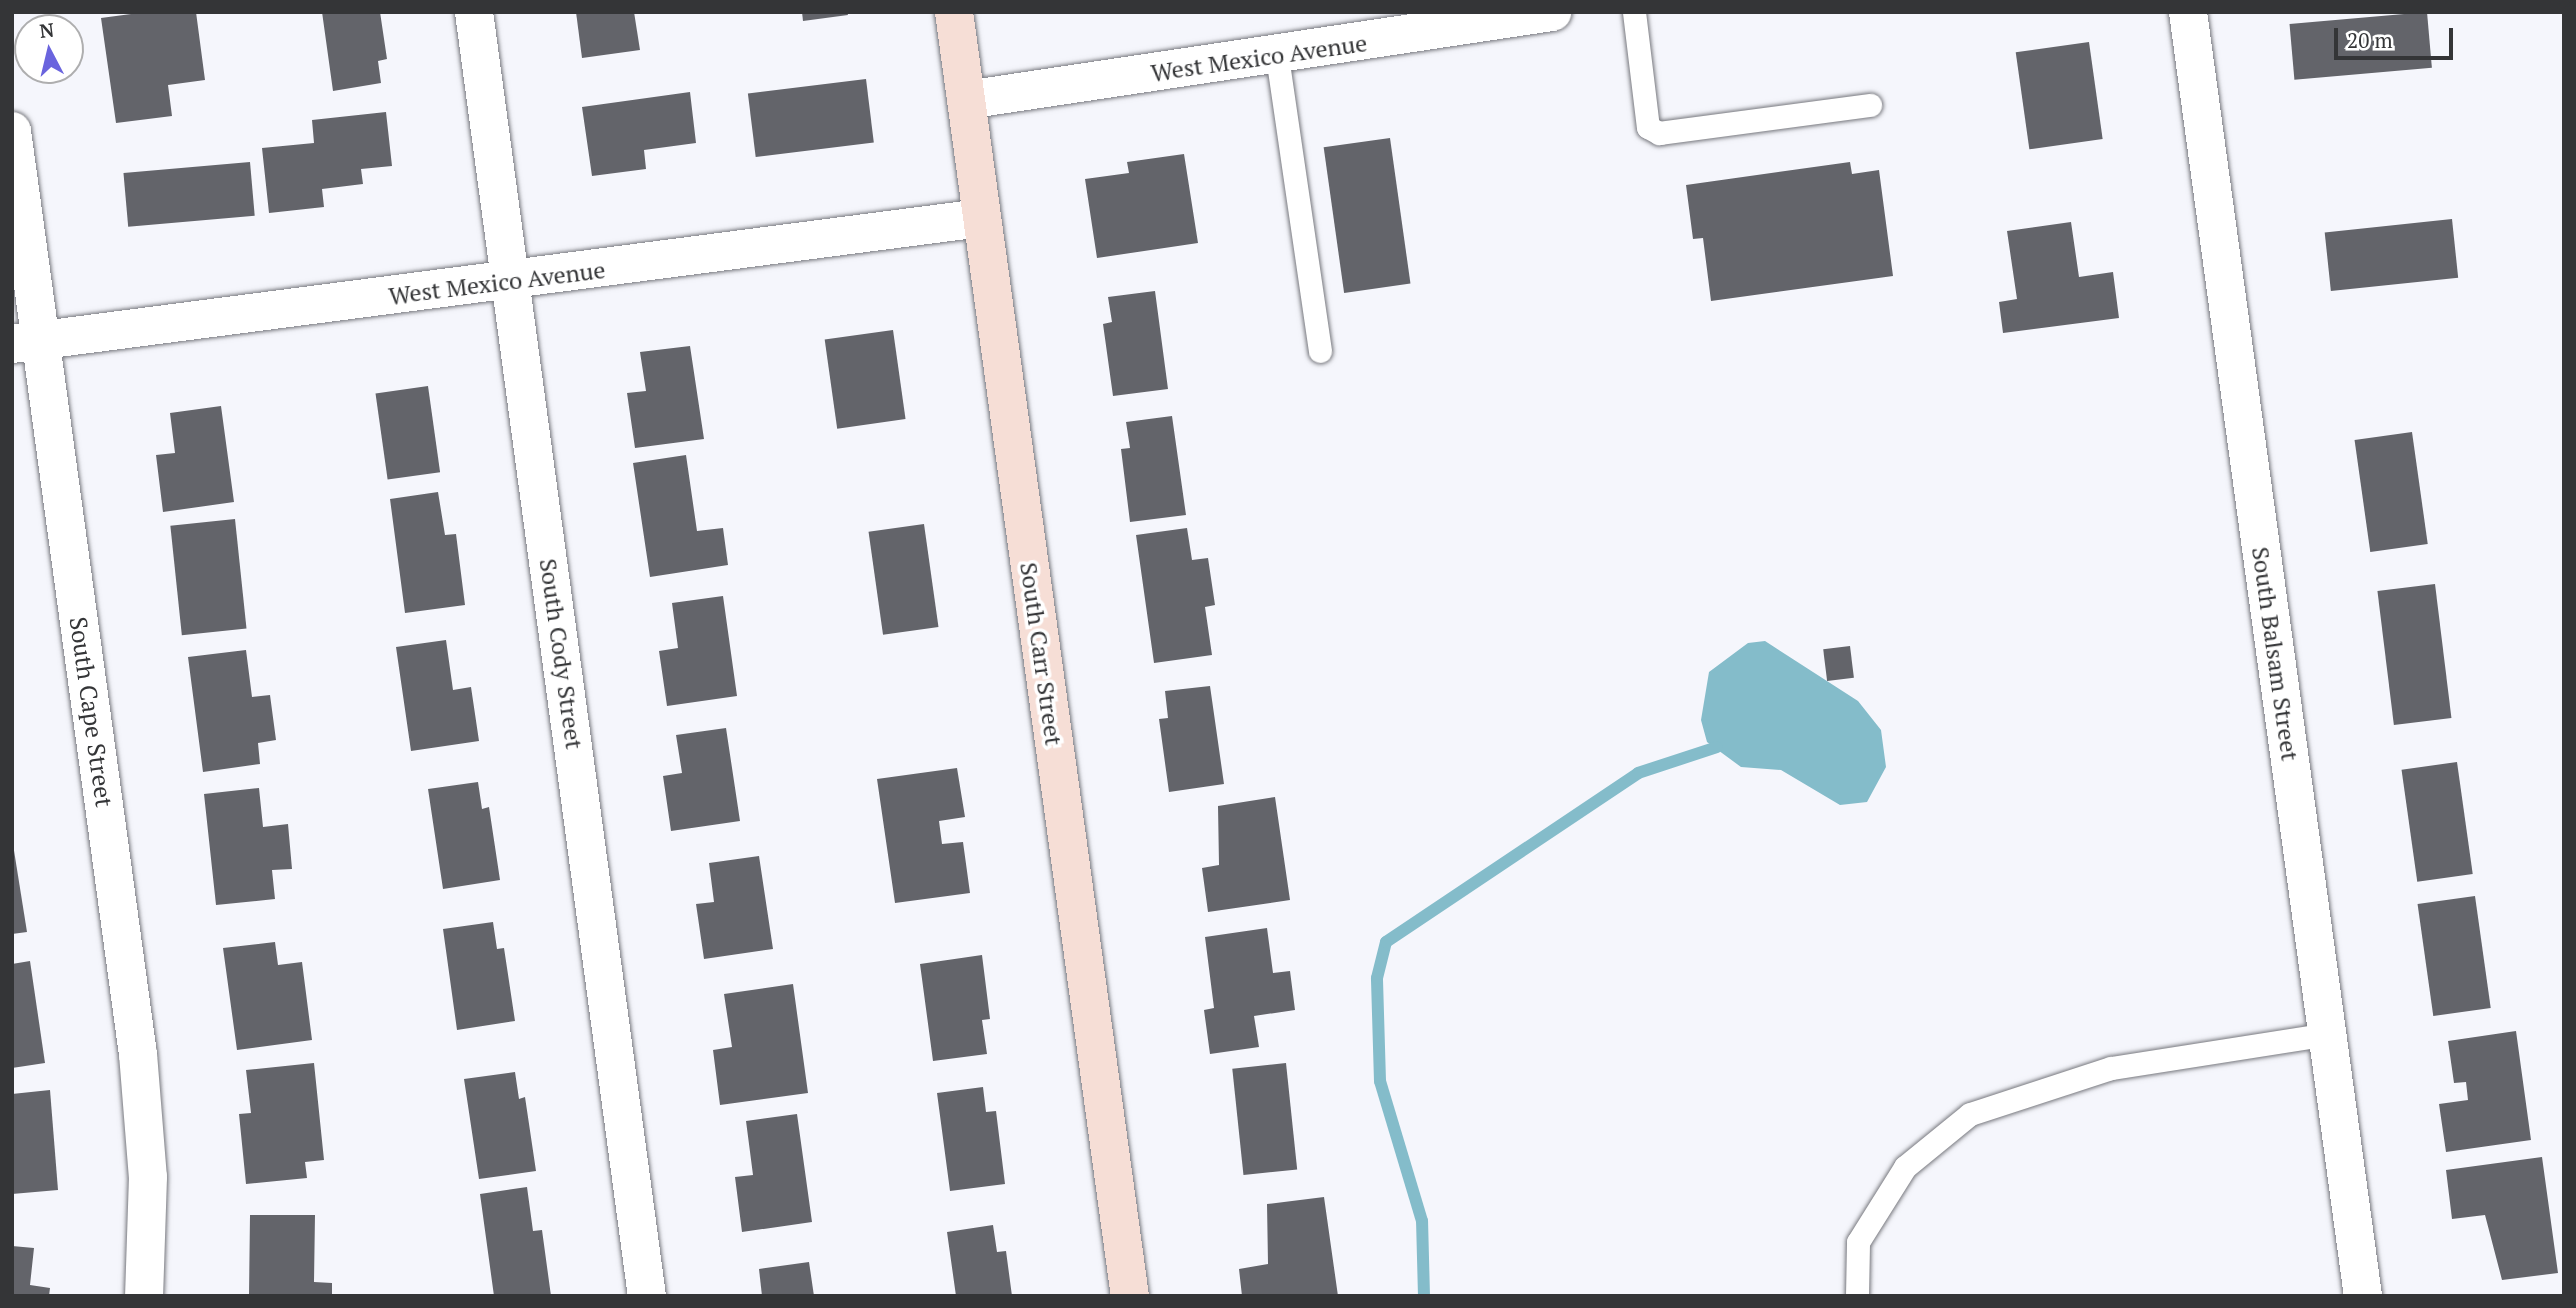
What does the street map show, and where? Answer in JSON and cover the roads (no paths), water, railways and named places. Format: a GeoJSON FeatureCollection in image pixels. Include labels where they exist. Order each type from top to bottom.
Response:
{"type":"FeatureCollection","features":[{"type":"Feature","properties":{"kind":"street","name":"South Cody Street"},"geometry":{"type":"LineString","coordinates":[[474,12],[647,1296]]}},
{"type":"Feature","properties":{"kind":"street","name":"South Carr Street"},"geometry":{"type":"LineString","coordinates":[[954,12],[1130,1296]]}},
{"type":"Feature","properties":{"kind":"street","name":"West Mexico Avenue"},"geometry":{"type":"LineString","coordinates":[[966,100],[1277,56],[1552,12]]}},
{"type":"Feature","properties":{"kind":"street","name":"South Balsam Street"},"geometry":{"type":"LineString","coordinates":[[2188,12],[2362,1296]]}},
{"type":"Feature","properties":{"kind":"street","name":"South Cape Street"},"geometry":{"type":"LineString","coordinates":[[12,131],[27,342],[138,1054],[148,1177],[144,1296]]}},
{"type":"Feature","properties":{"kind":"street","name":"West Mexico Avenue"},"geometry":{"type":"LineString","coordinates":[[27,342],[511,282],[981,218]]}},
{"type":"Feature","properties":{"kind":"lane"},"geometry":{"type":"LineString","coordinates":[[1634,12],[1648,127],[1659,133],[1870,105]]}},
{"type":"Feature","properties":{"kind":"lane"},"geometry":{"type":"LineString","coordinates":[[1277,56],[1320,351]]}},
{"type":"Feature","properties":{"kind":"lane"},"geometry":{"type":"LineString","coordinates":[[1857,1296],[1858,1242],[1905,1167],[1970,1114],[2110,1068],[2327,1034]]}},
{"type":"Feature","properties":{"kind":"water"},"geometry":{"type":"Polygon","coordinates":[[[1765,641],[1858,701],[1881,730],[1886,767],[1867,802],[1840,805],[1781,770],[1741,767],[1707,742],[1701,720],[1709,672],[1748,643],[1765,641]]]}},
{"type":"Feature","properties":{"kind":"waterway"},"geometry":{"type":"LineString","coordinates":[[1424,1296],[1422,1221],[1380,1081],[1377,978],[1386,942],[1638,773],[1717,747]]}}]}
